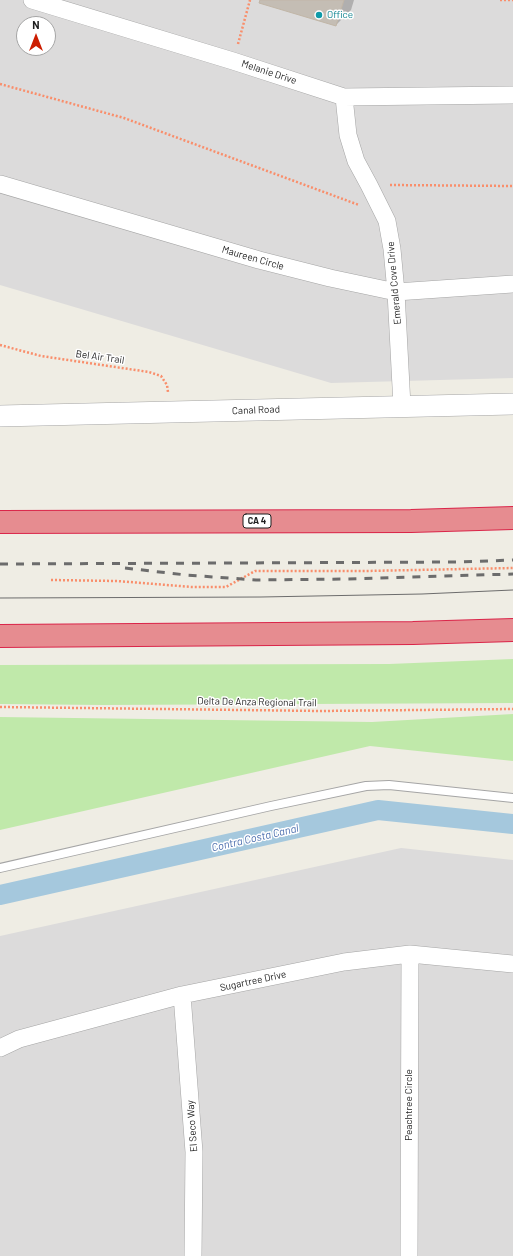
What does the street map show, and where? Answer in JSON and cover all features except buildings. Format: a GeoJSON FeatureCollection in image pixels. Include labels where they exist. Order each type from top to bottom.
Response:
{"type":"FeatureCollection","features":[{"type":"Feature","properties":{"kind":"highway","name":"CA 4"},"geometry":{"type":"LineString","coordinates":[[0,522],[411,521],[513,518]]}},
{"type":"Feature","properties":{"kind":"highway"},"geometry":{"type":"LineString","coordinates":[[0,636],[413,633],[513,630]]}},
{"type":"Feature","properties":{"kind":"street","name":"Melanie Drive"},"geometry":{"type":"LineString","coordinates":[[32,0],[233,61],[344,97],[513,95]]}},
{"type":"Feature","properties":{"kind":"street","name":"Emerald Cove Drive"},"geometry":{"type":"LineString","coordinates":[[344,97],[348,135],[356,161],[387,221],[392,249],[396,292],[402,406]]}},
{"type":"Feature","properties":{"kind":"street","name":"Maureen Circle"},"geometry":{"type":"LineString","coordinates":[[0,184],[259,260],[330,278],[396,292],[513,284]]}},
{"type":"Feature","properties":{"kind":"street","name":"Canal Road"},"geometry":{"type":"LineString","coordinates":[[0,416],[513,404]]}},
{"type":"Feature","properties":{"kind":"street","name":"Sugartree Drive"},"geometry":{"type":"LineString","coordinates":[[0,1048],[19,1039],[182,995],[344,962],[410,954],[513,964]]}},
{"type":"Feature","properties":{"kind":"street","name":"Peachtree Circle"},"geometry":{"type":"LineString","coordinates":[[409,1256],[410,954]]}},
{"type":"Feature","properties":{"kind":"street","name":"El Seco Way"},"geometry":{"type":"LineString","coordinates":[[182,995],[194,1152],[193,1256]]}},
{"type":"Feature","properties":{"kind":"lane"},"geometry":{"type":"LineString","coordinates":[[0,868],[271,806],[366,786],[389,785],[513,798]]}},
{"type":"Feature","properties":{"kind":"path"},"geometry":{"type":"LineString","coordinates":[[233,61],[250,0]]}},
{"type":"Feature","properties":{"kind":"path"},"geometry":{"type":"LineString","coordinates":[[500,0],[513,0]]}},
{"type":"Feature","properties":{"kind":"path"},"geometry":{"type":"LineString","coordinates":[[0,84],[124,118],[384,214]]}},
{"type":"Feature","properties":{"kind":"path"},"geometry":{"type":"LineString","coordinates":[[369,185],[513,186]]}},
{"type":"Feature","properties":{"kind":"path","name":"Bel Air Trail"},"geometry":{"type":"LineString","coordinates":[[0,345],[41,356],[149,372],[161,376],[167,385],[172,412]]}},
{"type":"Feature","properties":{"kind":"path"},"geometry":{"type":"LineString","coordinates":[[51,580],[118,581],[192,586],[226,586],[255,571],[366,571],[513,568]]}},
{"type":"Feature","properties":{"kind":"path","name":"Delta De Anza Regional Trail"},"geometry":{"type":"LineString","coordinates":[[0,707],[321,711],[513,710]]}},
{"type":"Feature","properties":{"kind":"shaded area"},"geometry":{"type":"Polygon","coordinates":[[[0,0],[513,0],[513,378],[331,383],[0,285],[0,0]]]}},
{"type":"Feature","properties":{"kind":"shaded area"},"geometry":{"type":"Polygon","coordinates":[[[401,848],[513,860],[513,1256],[0,1256],[0,936],[401,848]]]}},
{"type":"Feature","properties":{"kind":"green space"},"geometry":{"type":"Polygon","coordinates":[[[513,659],[513,703],[103,705],[0,704],[0,665],[389,664],[513,659]]]}},
{"type":"Feature","properties":{"kind":"green space"},"geometry":{"type":"Polygon","coordinates":[[[513,714],[513,761],[370,746],[0,830],[0,717],[372,722],[513,714]]]}},
{"type":"Feature","properties":{"kind":"waterway","name":"Contra Costa Canal"},"geometry":{"type":"LineString","coordinates":[[0,895],[378,810],[513,824]]}},
{"type":"Feature","properties":{"kind":"tram line"},"geometry":{"type":"LineString","coordinates":[[0,598],[261,597],[422,594],[513,590]]}},
{"type":"Feature","properties":{"kind":"railway"},"geometry":{"type":"LineString","coordinates":[[0,564],[459,562],[513,560]]}},
{"type":"Feature","properties":{"kind":"railway"},"geometry":{"type":"LineString","coordinates":[[125,568],[186,575],[256,580],[513,574]]}},
{"type":"Feature","properties":{"kind":"place","name":"Office"},"geometry":{"type":"Point","coordinates":[319,15]}}]}
